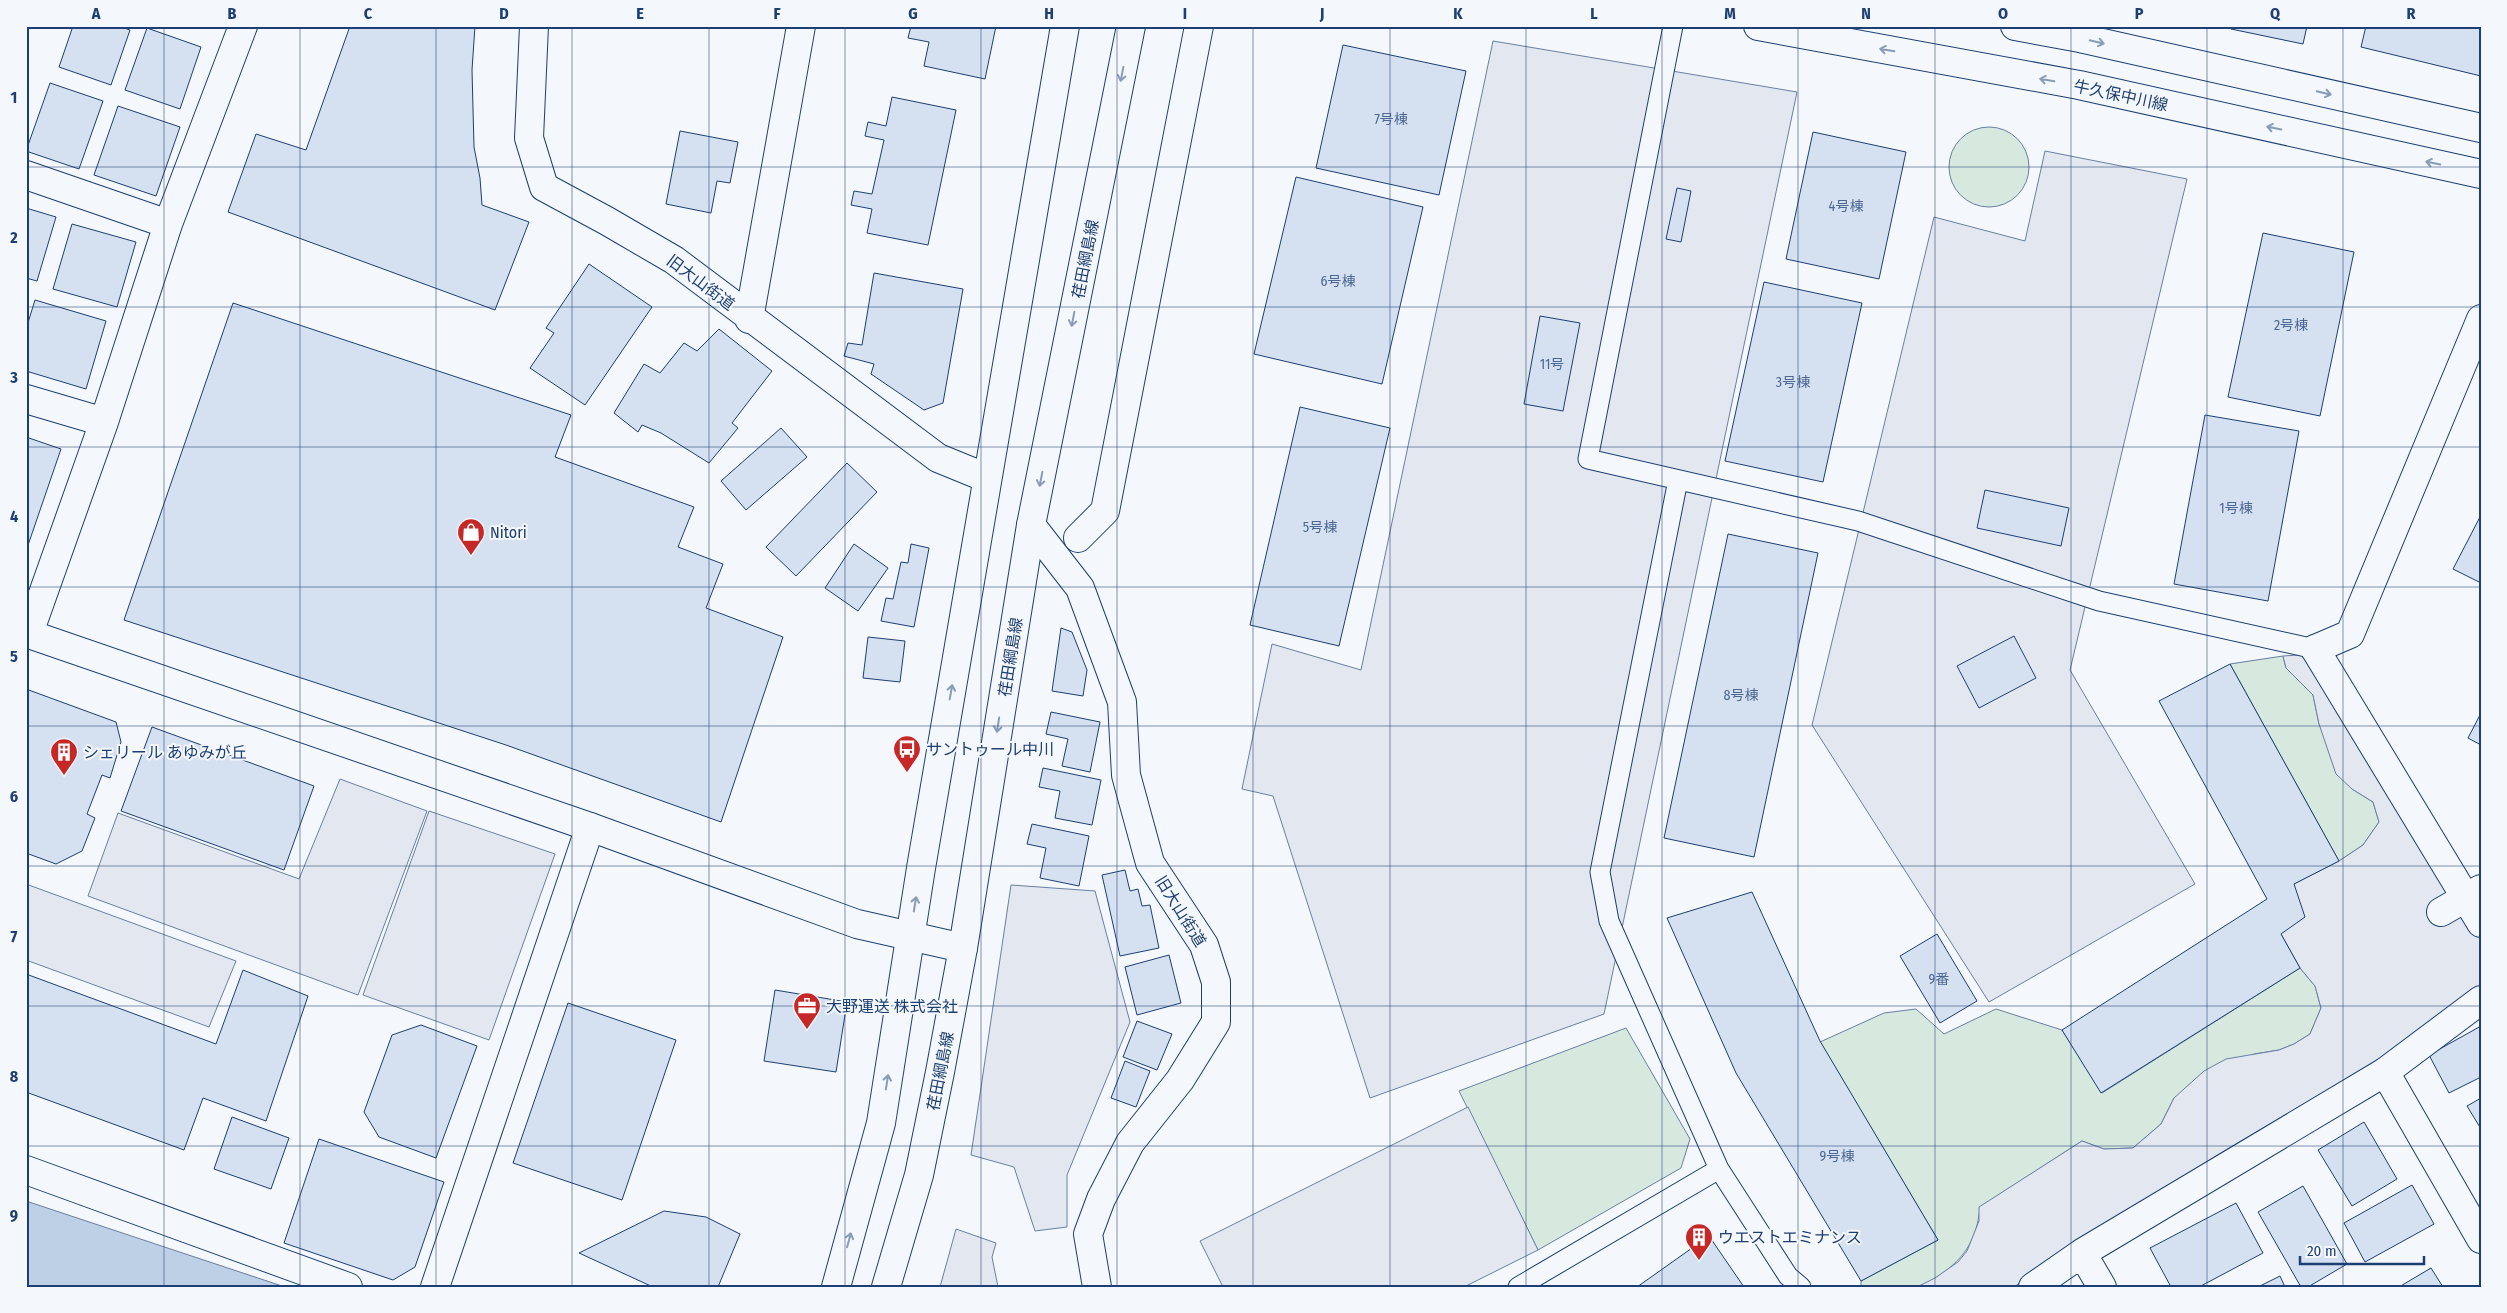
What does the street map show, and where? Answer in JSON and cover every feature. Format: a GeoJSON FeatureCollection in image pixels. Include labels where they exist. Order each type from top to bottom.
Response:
{"type":"FeatureCollection","features":[{"type":"Feature","properties":{"kind":"street","name":"旧大山街道"},"geometry":{"type":"LineString","coordinates":[[534,26],[529,138],[544,188],[608,221],[674,260],[749,319],[938,458],[988,478]]}},
{"type":"Feature","properties":{"kind":"street"},"geometry":{"type":"LineString","coordinates":[[749,319],[801,26]]}},
{"type":"Feature","properties":{"kind":"street"},"geometry":{"type":"LineString","coordinates":[[836,1287],[881,1123],[910,937],[1065,26]]}},
{"type":"Feature","properties":{"kind":"street","name":"荏田綱島線"},"geometry":{"type":"LineString","coordinates":[[886,1287],[919,1175],[963,948],[1031,525],[1131,26]]}},
{"type":"Feature","properties":{"kind":"street"},"geometry":{"type":"LineString","coordinates":[[1078,538],[1105,511],[1199,26]]}},
{"type":"Feature","properties":{"kind":"street","name":"牛久保中川線"},"geometry":{"type":"LineString","coordinates":[[1758,26],[2079,85],[2481,174]]}},
{"type":"Feature","properties":{"kind":"street"},"geometry":{"type":"LineString","coordinates":[[2015,26],[2080,38],[2481,128]]}},
{"type":"Feature","properties":{"kind":"street"},"geometry":{"type":"LineString","coordinates":[[238,28],[168,224],[104,422],[28,633],[590,826],[857,924],[963,948]]}},
{"type":"Feature","properties":{"kind":"street"},"geometry":{"type":"LineString","coordinates":[[26,175],[168,224]]}},
{"type":"Feature","properties":{"kind":"street"},"geometry":{"type":"LineString","coordinates":[[2481,319],[2350,634],[2315,649],[2473,894],[2481,923]]}},
{"type":"Feature","properties":{"kind":"street"},"geometry":{"type":"LineString","coordinates":[[26,399],[104,422]]}},
{"type":"Feature","properties":{"kind":"street","name":"旧大山街道"},"geometry":{"type":"LineString","coordinates":[[1031,525],[1080,588],[1122,702],[1126,775],[1150,863],[1204,946],[1216,982],[1216,1022],[1180,1080],[1130,1143],[1101,1199],[1088,1234],[1097,1287]]}},
{"type":"Feature","properties":{"kind":"street"},"geometry":{"type":"LineString","coordinates":[[435,1287],[590,826]]}},
{"type":"Feature","properties":{"kind":"street"},"geometry":{"type":"LineString","coordinates":[[2441,912],[2473,894]]}},
{"type":"Feature","properties":{"kind":"street"},"geometry":{"type":"LineString","coordinates":[[2033,1287],[2082,1253],[2385,1072],[2481,1000]]}},
{"type":"Feature","properties":{"kind":"street"},"geometry":{"type":"LineString","coordinates":[[2385,1072],[2481,1239]]}},
{"type":"Feature","properties":{"kind":"street"},"geometry":{"type":"LineString","coordinates":[[26,1170],[348,1287]]}},
{"type":"Feature","properties":{"kind":"street"},"geometry":{"type":"LineString","coordinates":[[2082,1253],[2102,1287]]}},
{"type":"Feature","properties":{"kind":"lane"},"geometry":{"type":"LineString","coordinates":[[1673,26],[1588,459],[1858,521],[2099,601],[2315,649]]}},
{"type":"Feature","properties":{"kind":"lane"},"geometry":{"type":"LineString","coordinates":[[1678,480],[1600,872],[1609,921],[1719,1170],[1788,1276],[1801,1287]]}},
{"type":"Feature","properties":{"kind":"lane"},"geometry":{"type":"LineString","coordinates":[[1518,1287],[1719,1170]]}},
{"type":"Feature","properties":{"kind":"shaded area"},"geometry":{"type":"Polygon","coordinates":[[[1493,41],[1797,92],[1604,1014],[1370,1098],[1273,796],[1242,789],[1272,644],[1361,670],[1493,41]]]}},
{"type":"Feature","properties":{"kind":"shaded area"},"geometry":{"type":"Polygon","coordinates":[[[1989,127],[2004,130],[2017,139],[2026,152],[2029,167],[2026,182],[2017,195],[2004,204],[1989,207],[1974,204],[1961,195],[1952,182],[1949,167],[1952,152],[1961,139],[1974,130],[1989,127]]]}},
{"type":"Feature","properties":{"kind":"shaded area"},"geometry":{"type":"Polygon","coordinates":[[[2045,151],[2187,179],[2070,670],[2195,884],[1989,1002],[1812,725],[1934,217],[2025,241],[2045,151]]]}},
{"type":"Feature","properties":{"kind":"shaded area"},"geometry":{"type":"Polygon","coordinates":[[[2314,654],[2481,941],[2481,990],[2388,1054],[2224,1151],[2074,1244],[2014,1287],[1917,1287],[1935,1278],[1958,1262],[1967,1251],[1979,1221],[1979,1207],[2082,1141],[2104,1149],[2133,1148],[2161,1124],[2174,1098],[2204,1071],[2226,1059],[2279,1050],[2294,1044],[2310,1034],[2321,1008],[2315,986],[2300,968],[2281,934],[2294,884],[2339,861],[2363,845],[2379,822],[2373,802],[2352,789],[2336,774],[2319,724],[2313,695],[2286,668],[2283,656],[2314,654]]]}},
{"type":"Feature","properties":{"kind":"shaded area"},"geometry":{"type":"Polygon","coordinates":[[[2283,656],[2286,668],[2313,695],[2319,724],[2352,789],[2373,802],[2379,822],[2363,845],[2339,861],[2230,664],[2283,656]]]}},
{"type":"Feature","properties":{"kind":"shaded area"},"geometry":{"type":"Polygon","coordinates":[[[340,779],[427,811],[358,995],[88,896],[118,813],[299,879],[340,779]]]}},
{"type":"Feature","properties":{"kind":"shaded area"},"geometry":{"type":"Polygon","coordinates":[[[429,811],[555,854],[489,1040],[363,995],[429,811]]]}},
{"type":"Feature","properties":{"kind":"shaded area"},"geometry":{"type":"Polygon","coordinates":[[[26,884],[236,961],[209,1027],[26,960],[26,884]]]}},
{"type":"Feature","properties":{"kind":"shaded area"},"geometry":{"type":"Polygon","coordinates":[[[1011,885],[1095,891],[1130,1022],[1067,1175],[1067,1227],[1035,1231],[1014,1167],[971,1155],[1011,885]]]}},
{"type":"Feature","properties":{"kind":"shaded area"},"geometry":{"type":"Polygon","coordinates":[[[2300,968],[2315,986],[2321,1008],[2310,1034],[2294,1044],[2279,1050],[2254,1054],[2174,1098],[2161,1124],[2133,1148],[2104,1149],[2082,1141],[1980,1207],[1976,1228],[1969,1246],[1957,1261],[1932,1280],[1909,1288],[1861,1287],[1861,1281],[1938,1240],[1820,1042],[1884,1013],[1916,1009],[1944,1034],[1996,1009],[2062,1030],[2102,1093],[2300,968]]]}},
{"type":"Feature","properties":{"kind":"shaded area"},"geometry":{"type":"Polygon","coordinates":[[[1626,1028],[1690,1139],[1681,1168],[1538,1250],[1459,1091],[1626,1028]]]}},
{"type":"Feature","properties":{"kind":"shaded area"},"geometry":{"type":"Polygon","coordinates":[[[1468,1107],[1538,1250],[1464,1287],[1223,1287],[1200,1241],[1468,1107]]]}},
{"type":"Feature","properties":{"kind":"shaded area"},"geometry":{"type":"Polygon","coordinates":[[[956,1229],[996,1243],[992,1257],[998,1287],[940,1287],[956,1229]]]}},
{"type":"Feature","properties":{"kind":"water"},"geometry":{"type":"Polygon","coordinates":[[[26,1201],[285,1287],[26,1287],[26,1201]]]}},
{"type":"Feature","properties":{"kind":"building"},"geometry":{"type":"Polygon","coordinates":[[[73,26],[118,26],[130,30],[111,85],[59,67],[73,26]]]}},
{"type":"Feature","properties":{"kind":"building"},"geometry":{"type":"Polygon","coordinates":[[[350,26],[475,26],[472,70],[474,147],[480,178],[482,205],[529,222],[495,310],[228,212],[256,134],[306,150],[350,26]]]}},
{"type":"Feature","properties":{"kind":"building"},"geometry":{"type":"Polygon","coordinates":[[[911,26],[996,26],[985,79],[924,66],[929,42],[908,38],[911,26]]]}},
{"type":"Feature","properties":{"kind":"building"},"geometry":{"type":"Polygon","coordinates":[[[2232,26],[2307,26],[2303,44],[2231,29],[2232,26]]]}},
{"type":"Feature","properties":{"kind":"building"},"geometry":{"type":"Polygon","coordinates":[[[2366,26],[2481,26],[2481,76],[2361,47],[2366,26]]]}},
{"type":"Feature","properties":{"kind":"building"},"geometry":{"type":"Polygon","coordinates":[[[147,28],[201,47],[180,109],[125,90],[147,28]]]}},
{"type":"Feature","properties":{"kind":"building"},"geometry":{"type":"Polygon","coordinates":[[[1343,45],[1466,71],[1439,195],[1316,168],[1343,45]]]}},
{"type":"Feature","properties":{"kind":"building"},"geometry":{"type":"Polygon","coordinates":[[[50,83],[103,101],[79,169],[26,151],[50,83]]]}},
{"type":"Feature","properties":{"kind":"building"},"geometry":{"type":"Polygon","coordinates":[[[892,97],[956,110],[928,245],[867,233],[872,209],[851,205],[854,191],[872,194],[884,140],[865,136],[868,122],[886,126],[892,97]]]}},
{"type":"Feature","properties":{"kind":"building"},"geometry":{"type":"Polygon","coordinates":[[[118,106],[180,127],[156,196],[94,175],[118,106]]]}},
{"type":"Feature","properties":{"kind":"building"},"geometry":{"type":"Polygon","coordinates":[[[680,131],[738,142],[730,183],[717,181],[711,213],[666,204],[680,131]]]}},
{"type":"Feature","properties":{"kind":"building"},"geometry":{"type":"Polygon","coordinates":[[[1813,132],[1906,152],[1879,279],[1786,259],[1813,132]]]}},
{"type":"Feature","properties":{"kind":"building"},"geometry":{"type":"Polygon","coordinates":[[[1296,177],[1423,207],[1382,384],[1254,354],[1296,177]]]}},
{"type":"Feature","properties":{"kind":"building"},"geometry":{"type":"Polygon","coordinates":[[[1677,188],[1691,191],[1681,242],[1666,239],[1677,188]]]}},
{"type":"Feature","properties":{"kind":"building"},"geometry":{"type":"Polygon","coordinates":[[[26,208],[56,217],[37,281],[26,278],[26,208]]]}},
{"type":"Feature","properties":{"kind":"building"},"geometry":{"type":"Polygon","coordinates":[[[72,224],[136,242],[117,307],[53,289],[72,224]]]}},
{"type":"Feature","properties":{"kind":"building"},"geometry":{"type":"Polygon","coordinates":[[[2263,233],[2354,252],[2320,416],[2228,397],[2263,233]]]}},
{"type":"Feature","properties":{"kind":"building"},"geometry":{"type":"Polygon","coordinates":[[[589,264],[652,307],[585,405],[530,368],[554,333],[546,328],[589,264]]]}},
{"type":"Feature","properties":{"kind":"building"},"geometry":{"type":"Polygon","coordinates":[[[874,273],[963,289],[943,403],[924,410],[871,374],[874,364],[844,356],[848,343],[862,345],[874,273]]]}},
{"type":"Feature","properties":{"kind":"building"},"geometry":{"type":"Polygon","coordinates":[[[1764,282],[1862,303],[1823,482],[1725,461],[1764,282]]]}},
{"type":"Feature","properties":{"kind":"building"},"geometry":{"type":"Polygon","coordinates":[[[35,300],[106,321],[86,389],[26,371],[26,329],[35,300]]]}},
{"type":"Feature","properties":{"kind":"building"},"geometry":{"type":"Polygon","coordinates":[[[233,303],[571,415],[555,457],[694,507],[678,547],[723,564],[706,608],[783,637],[721,822],[506,745],[124,620],[233,303]]]}},
{"type":"Feature","properties":{"kind":"building"},"geometry":{"type":"Polygon","coordinates":[[[1540,316],[1580,323],[1563,411],[1524,404],[1540,316]]]}},
{"type":"Feature","properties":{"kind":"building"},"geometry":{"type":"Polygon","coordinates":[[[719,329],[772,371],[732,423],[738,428],[709,463],[661,433],[642,425],[638,432],[614,413],[644,364],[660,373],[684,343],[697,351],[719,329]]]}},
{"type":"Feature","properties":{"kind":"building"},"geometry":{"type":"Polygon","coordinates":[[[1300,407],[1390,428],[1339,646],[1250,625],[1300,407]]]}},
{"type":"Feature","properties":{"kind":"building"},"geometry":{"type":"Polygon","coordinates":[[[2205,415],[2299,431],[2268,601],[2174,584],[2205,415]]]}},
{"type":"Feature","properties":{"kind":"building"},"geometry":{"type":"Polygon","coordinates":[[[781,428],[807,457],[746,510],[721,481],[781,428]]]}},
{"type":"Feature","properties":{"kind":"building"},"geometry":{"type":"Polygon","coordinates":[[[26,437],[61,449],[26,551],[26,437]]]}},
{"type":"Feature","properties":{"kind":"building"},"geometry":{"type":"Polygon","coordinates":[[[847,463],[877,492],[796,576],[766,547],[847,463]]]}},
{"type":"Feature","properties":{"kind":"building"},"geometry":{"type":"Polygon","coordinates":[[[1985,490],[2069,508],[2061,546],[1977,528],[1985,490]]]}},
{"type":"Feature","properties":{"kind":"building"},"geometry":{"type":"Polygon","coordinates":[[[2481,515],[2481,583],[2453,569],[2481,515]]]}},
{"type":"Feature","properties":{"kind":"building"},"geometry":{"type":"Polygon","coordinates":[[[1728,534],[1818,553],[1754,857],[1664,838],[1728,534]]]}},
{"type":"Feature","properties":{"kind":"building"},"geometry":{"type":"Polygon","coordinates":[[[854,544],[888,568],[858,611],[825,588],[854,544]]]}},
{"type":"Feature","properties":{"kind":"building"},"geometry":{"type":"Polygon","coordinates":[[[911,544],[929,548],[914,627],[881,621],[886,598],[893,599],[901,562],[908,563],[911,544]]]}},
{"type":"Feature","properties":{"kind":"building"},"geometry":{"type":"Polygon","coordinates":[[[1061,628],[1072,632],[1087,670],[1083,696],[1052,691],[1061,628]]]}},
{"type":"Feature","properties":{"kind":"building"},"geometry":{"type":"Polygon","coordinates":[[[2014,636],[2036,678],[1979,708],[1957,666],[2014,636]]]}},
{"type":"Feature","properties":{"kind":"building"},"geometry":{"type":"Polygon","coordinates":[[[868,637],[905,641],[900,682],[863,678],[868,637]]]}},
{"type":"Feature","properties":{"kind":"building"},"geometry":{"type":"Polygon","coordinates":[[[2230,664],[2339,861],[2294,884],[2305,917],[2281,934],[2300,968],[2101,1093],[2062,1030],[2267,899],[2159,701],[2230,664]]]}},
{"type":"Feature","properties":{"kind":"building","name":"シェリール あゆみが丘"},"geometry":{"type":"Polygon","coordinates":[[[26,689],[116,722],[121,742],[110,778],[102,775],[87,814],[95,818],[82,851],[56,864],[26,853],[26,689]]]}},
{"type":"Feature","properties":{"kind":"building"},"geometry":{"type":"Polygon","coordinates":[[[1051,712],[1100,722],[1090,772],[1062,766],[1068,739],[1046,734],[1051,712]]]}},
{"type":"Feature","properties":{"kind":"building"},"geometry":{"type":"Polygon","coordinates":[[[2481,713],[2481,745],[2468,738],[2481,713]]]}},
{"type":"Feature","properties":{"kind":"building"},"geometry":{"type":"Polygon","coordinates":[[[152,727],[314,786],[284,870],[121,811],[152,727]]]}},
{"type":"Feature","properties":{"kind":"building"},"geometry":{"type":"Polygon","coordinates":[[[1043,768],[1101,780],[1092,825],[1055,818],[1060,791],[1039,787],[1043,768]]]}},
{"type":"Feature","properties":{"kind":"building"},"geometry":{"type":"Polygon","coordinates":[[[1032,824],[1089,836],[1079,886],[1040,878],[1046,848],[1027,844],[1032,824]]]}},
{"type":"Feature","properties":{"kind":"building"},"geometry":{"type":"Polygon","coordinates":[[[1125,870],[1130,891],[1138,889],[1142,906],[1150,905],[1159,948],[1120,956],[1102,875],[1125,870]]]}},
{"type":"Feature","properties":{"kind":"building"},"geometry":{"type":"Polygon","coordinates":[[[1752,892],[1820,1041],[1938,1240],[1861,1281],[1736,1073],[1667,918],[1752,892]]]}},
{"type":"Feature","properties":{"kind":"building"},"geometry":{"type":"Polygon","coordinates":[[[1937,934],[1977,1001],[1940,1023],[1900,956],[1937,934]]]}},
{"type":"Feature","properties":{"kind":"building"},"geometry":{"type":"Polygon","coordinates":[[[1169,955],[1181,1003],[1137,1015],[1125,967],[1169,955]]]}},
{"type":"Feature","properties":{"kind":"building"},"geometry":{"type":"Polygon","coordinates":[[[243,970],[308,996],[266,1121],[203,1098],[184,1150],[26,1092],[26,974],[216,1044],[243,970]]]}},
{"type":"Feature","properties":{"kind":"building"},"geometry":{"type":"Polygon","coordinates":[[[775,990],[847,1002],[836,1072],[764,1061],[775,990]]]}},
{"type":"Feature","properties":{"kind":"building"},"geometry":{"type":"Polygon","coordinates":[[[568,1003],[676,1040],[622,1200],[513,1163],[568,1003]]]}},
{"type":"Feature","properties":{"kind":"building"},"geometry":{"type":"Polygon","coordinates":[[[1137,1021],[1172,1034],[1157,1070],[1123,1057],[1137,1021]]]}},
{"type":"Feature","properties":{"kind":"building"},"geometry":{"type":"Polygon","coordinates":[[[421,1025],[477,1046],[436,1158],[379,1137],[364,1112],[392,1035],[421,1025]]]}},
{"type":"Feature","properties":{"kind":"building"},"geometry":{"type":"Polygon","coordinates":[[[2481,1026],[2481,1077],[2449,1093],[2429,1055],[2481,1026]]]}},
{"type":"Feature","properties":{"kind":"building"},"geometry":{"type":"Polygon","coordinates":[[[1125,1061],[1150,1071],[1136,1107],[1111,1098],[1125,1061]]]}},
{"type":"Feature","properties":{"kind":"building"},"geometry":{"type":"Polygon","coordinates":[[[2481,1098],[2481,1129],[2467,1106],[2481,1098]]]}},
{"type":"Feature","properties":{"kind":"building"},"geometry":{"type":"Polygon","coordinates":[[[232,1117],[289,1138],[271,1189],[214,1169],[232,1117]]]}},
{"type":"Feature","properties":{"kind":"building"},"geometry":{"type":"Polygon","coordinates":[[[2364,1122],[2397,1179],[2352,1206],[2318,1150],[2364,1122]]]}},
{"type":"Feature","properties":{"kind":"building"},"geometry":{"type":"Polygon","coordinates":[[[319,1139],[444,1182],[415,1267],[393,1280],[284,1243],[319,1139]]]}},
{"type":"Feature","properties":{"kind":"building"},"geometry":{"type":"Polygon","coordinates":[[[2412,1185],[2434,1224],[2365,1262],[2344,1223],[2412,1185]]]}},
{"type":"Feature","properties":{"kind":"building"},"geometry":{"type":"Polygon","coordinates":[[[2303,1186],[2347,1264],[2308,1287],[2301,1287],[2258,1212],[2303,1186]]]}},
{"type":"Feature","properties":{"kind":"building"},"geometry":{"type":"Polygon","coordinates":[[[2236,1203],[2263,1253],[2199,1287],[2171,1287],[2150,1248],[2236,1203]]]}},
{"type":"Feature","properties":{"kind":"building"},"geometry":{"type":"Polygon","coordinates":[[[664,1211],[706,1217],[740,1234],[718,1287],[653,1287],[579,1253],[664,1211]]]}},
{"type":"Feature","properties":{"kind":"building","name":"ウエストエミナンス"},"geometry":{"type":"Polygon","coordinates":[[[1709,1236],[1744,1287],[1637,1287],[1709,1236]]]}},
{"type":"Feature","properties":{"kind":"building"},"geometry":{"type":"Polygon","coordinates":[[[2431,1268],[2443,1287],[2399,1287],[2431,1268]]]}},
{"type":"Feature","properties":{"kind":"building"},"geometry":{"type":"Polygon","coordinates":[[[2280,1276],[2285,1287],[2258,1287],[2280,1276]]]}},
{"type":"Feature","properties":{"kind":"place","name":"Nitori"},"geometry":{"type":"Point","coordinates":[471,556]}},
{"type":"Feature","properties":{"kind":"place","name":"サントゥール中川"},"geometry":{"type":"Point","coordinates":[907,773]}},
{"type":"Feature","properties":{"kind":"place","name":"シェリール あゆみが丘"},"geometry":{"type":"Point","coordinates":[64,776]}},
{"type":"Feature","properties":{"kind":"place","name":"大野運送 株式会社"},"geometry":{"type":"Point","coordinates":[807,1030]}},
{"type":"Feature","properties":{"kind":"place","name":"ウエストエミナンス"},"geometry":{"type":"Point","coordinates":[1699,1261]}}]}
